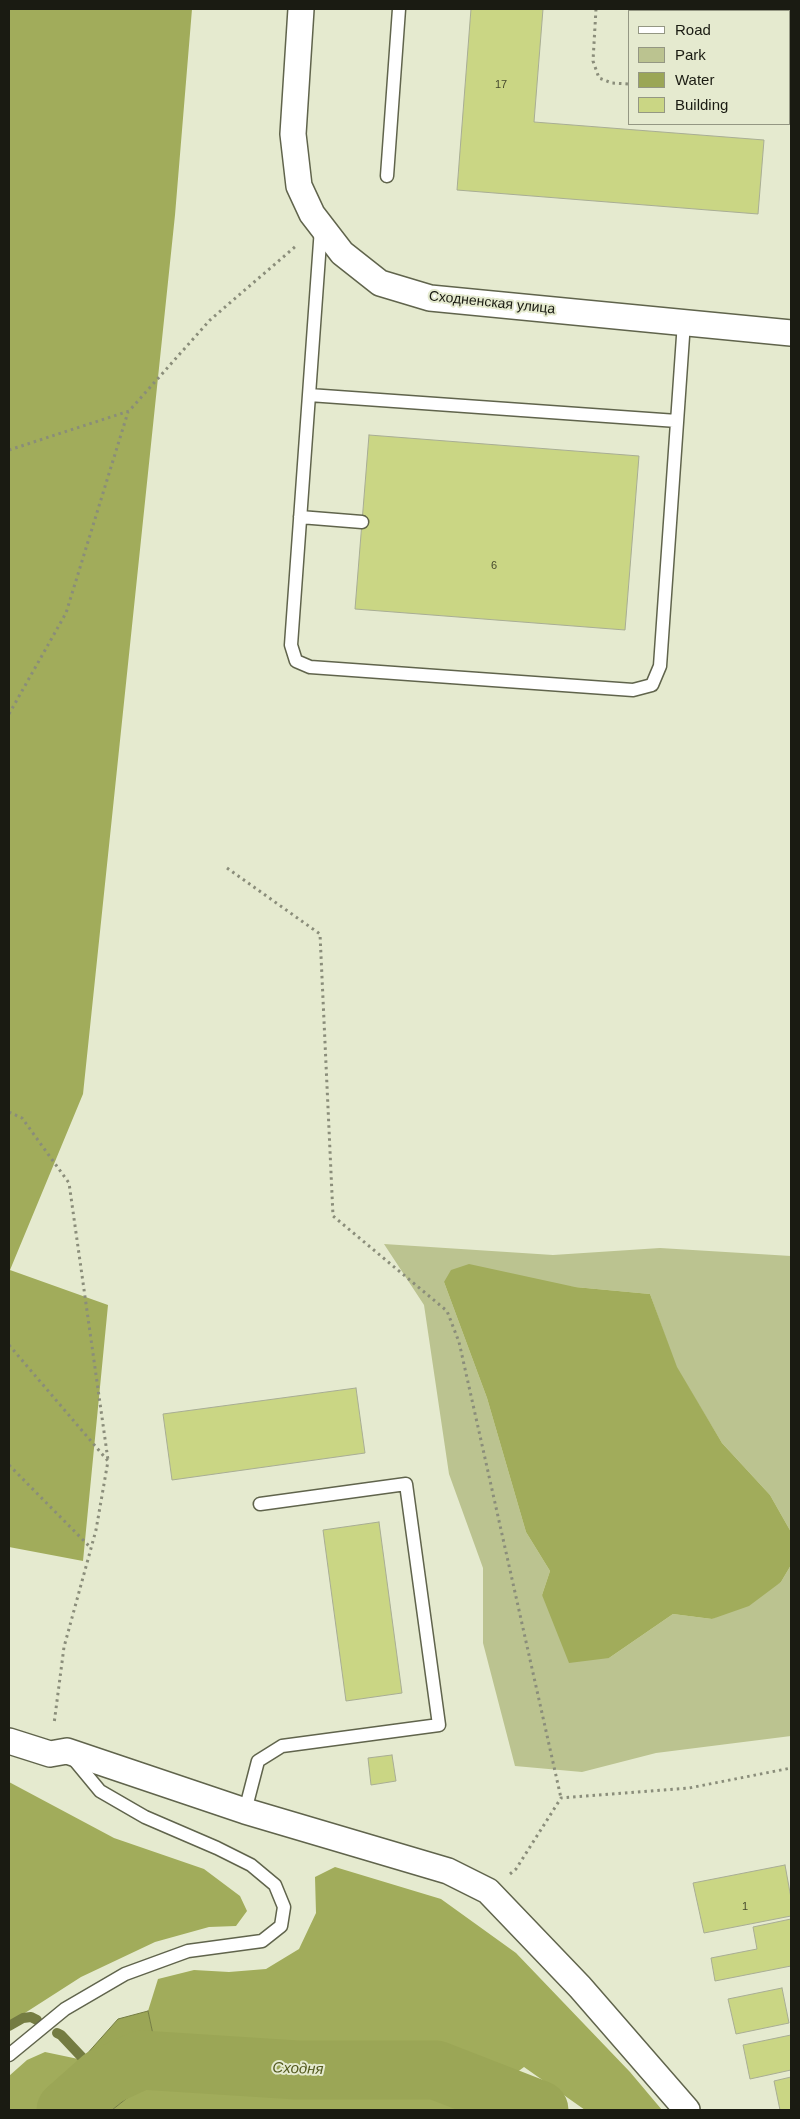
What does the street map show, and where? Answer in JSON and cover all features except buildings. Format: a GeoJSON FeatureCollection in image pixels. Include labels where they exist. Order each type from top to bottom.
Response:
{"type":"FeatureCollection","features":[{"type":"Feature","properties":{"kind":"street","name":"Сходненская улица"},"geometry":{"type":"LineString","coordinates":[[301,9],[293,134],[299,186],[312,214],[342,253],[380,283],[430,298],[791,332]]}},
{"type":"Feature","properties":{"kind":"street"},"geometry":{"type":"LineString","coordinates":[[9,1741],[59,1752],[245,1811],[448,1871],[488,1891],[580,1987],[687,2110]]}},
{"type":"Feature","properties":{"kind":"lane"},"geometry":{"type":"LineString","coordinates":[[387,176],[399,9]]}},
{"type":"Feature","properties":{"kind":"lane"},"geometry":{"type":"LineString","coordinates":[[321,226],[291,645],[296,661],[310,667],[633,690],[652,684],[660,666],[684,322]]}},
{"type":"Feature","properties":{"kind":"lane"},"geometry":{"type":"LineString","coordinates":[[309,395],[677,421]]}},
{"type":"Feature","properties":{"kind":"lane"},"geometry":{"type":"LineString","coordinates":[[300,517],[362,522]]}},
{"type":"Feature","properties":{"kind":"lane"},"geometry":{"type":"LineString","coordinates":[[245,1811],[258,1761],[282,1746],[439,1725],[406,1484],[260,1504]]}},
{"type":"Feature","properties":{"kind":"lane"},"geometry":{"type":"LineString","coordinates":[[9,2055],[65,2009],[124,1974],[188,1951],[262,1941],[280,1926],[284,1907],[275,1885],[251,1865],[218,1848],[145,1817],[100,1791],[59,1752]]}},
{"type":"Feature","properties":{"kind":"path"},"geometry":{"type":"LineString","coordinates":[[596,9],[593,61],[599,78],[612,83],[628,84]]}},
{"type":"Feature","properties":{"kind":"path"},"geometry":{"type":"LineString","coordinates":[[9,714],[66,613],[129,411],[210,320],[321,226]]}},
{"type":"Feature","properties":{"kind":"path"},"geometry":{"type":"LineString","coordinates":[[9,450],[129,411]]}},
{"type":"Feature","properties":{"kind":"path"},"geometry":{"type":"LineString","coordinates":[[227,868],[320,934],[333,1216],[447,1311],[461,1351],[561,1798],[516,1869],[488,1891]]}},
{"type":"Feature","properties":{"kind":"path"},"geometry":{"type":"LineString","coordinates":[[9,1112],[22,1118],[69,1183],[108,1461],[91,1548],[64,1647],[59,1752]]}},
{"type":"Feature","properties":{"kind":"path"},"geometry":{"type":"LineString","coordinates":[[9,1345],[108,1461]]}},
{"type":"Feature","properties":{"kind":"path"},"geometry":{"type":"LineString","coordinates":[[9,1465],[91,1548]]}},
{"type":"Feature","properties":{"kind":"path"},"geometry":{"type":"LineString","coordinates":[[561,1798],[689,1788],[791,1768]]}},
{"type":"Feature","properties":{"kind":"green space"},"geometry":{"type":"Polygon","coordinates":[[[384,1244],[553,1255],[660,1248],[791,1256],[791,1532],[770,1495],[722,1443],[676,1367],[650,1294],[575,1287],[444,1282],[487,1398],[526,1532],[550,1571],[542,1595],[609,1658],[673,1614],[712,1619],[781,1582],[791,1565],[791,1736],[656,1753],[582,1772],[515,1766],[483,1643],[483,1568],[449,1474],[424,1305],[384,1244]]]}},
{"type":"Feature","properties":{"kind":"shaded area"},"geometry":{"type":"Polygon","coordinates":[[[9,9],[192,9],[175,215],[83,1094],[10,1270],[108,1305],[83,1561],[9,1547],[9,9]]]}},
{"type":"Feature","properties":{"kind":"shaded area"},"geometry":{"type":"Polygon","coordinates":[[[469,1264],[575,1287],[650,1294],[677,1367],[722,1443],[770,1495],[791,1532],[791,1565],[781,1582],[749,1606],[712,1619],[673,1614],[609,1658],[569,1663],[542,1595],[550,1571],[526,1532],[487,1398],[444,1282],[451,1270],[469,1264]]]}},
{"type":"Feature","properties":{"kind":"shaded area"},"geometry":{"type":"Polygon","coordinates":[[[9,1782],[114,1838],[204,1869],[240,1896],[247,1911],[236,1926],[209,1927],[155,1942],[81,1977],[9,2025],[9,1782]]]}},
{"type":"Feature","properties":{"kind":"shaded area"},"geometry":{"type":"Polygon","coordinates":[[[335,1867],[441,1899],[516,1953],[630,2072],[662,2110],[585,2110],[524,2067],[492,2091],[488,2110],[112,2110],[141,2087],[157,2053],[148,2011],[158,1979],[194,1970],[229,1972],[266,1969],[299,1949],[316,1913],[315,1877],[335,1867]]]}},
{"type":"Feature","properties":{"kind":"shaded area"},"geometry":{"type":"Polygon","coordinates":[[[45,2052],[83,2060],[69,2074],[42,2110],[9,2110],[9,2076],[27,2060],[45,2052]]]}},
{"type":"Feature","properties":{"kind":"water"},"geometry":{"type":"Polygon","coordinates":[[[148,2011],[157,2053],[141,2087],[112,2110],[42,2110],[69,2074],[118,2019],[148,2011]]]}},
{"type":"Feature","properties":{"kind":"waterway"},"geometry":{"type":"LineString","coordinates":[[9,2026],[23,2018],[31,2017],[37,2020]]}},
{"type":"Feature","properties":{"kind":"waterway"},"geometry":{"type":"LineString","coordinates":[[57,2033],[93,2069]]}},
{"type":"Feature","properties":{"kind":"waterway","name":"Сходня"},"geometry":{"type":"LineString","coordinates":[[66,2110],[102,2078],[141,2060],[297,2070],[436,2070],[539,2110]]}}]}
